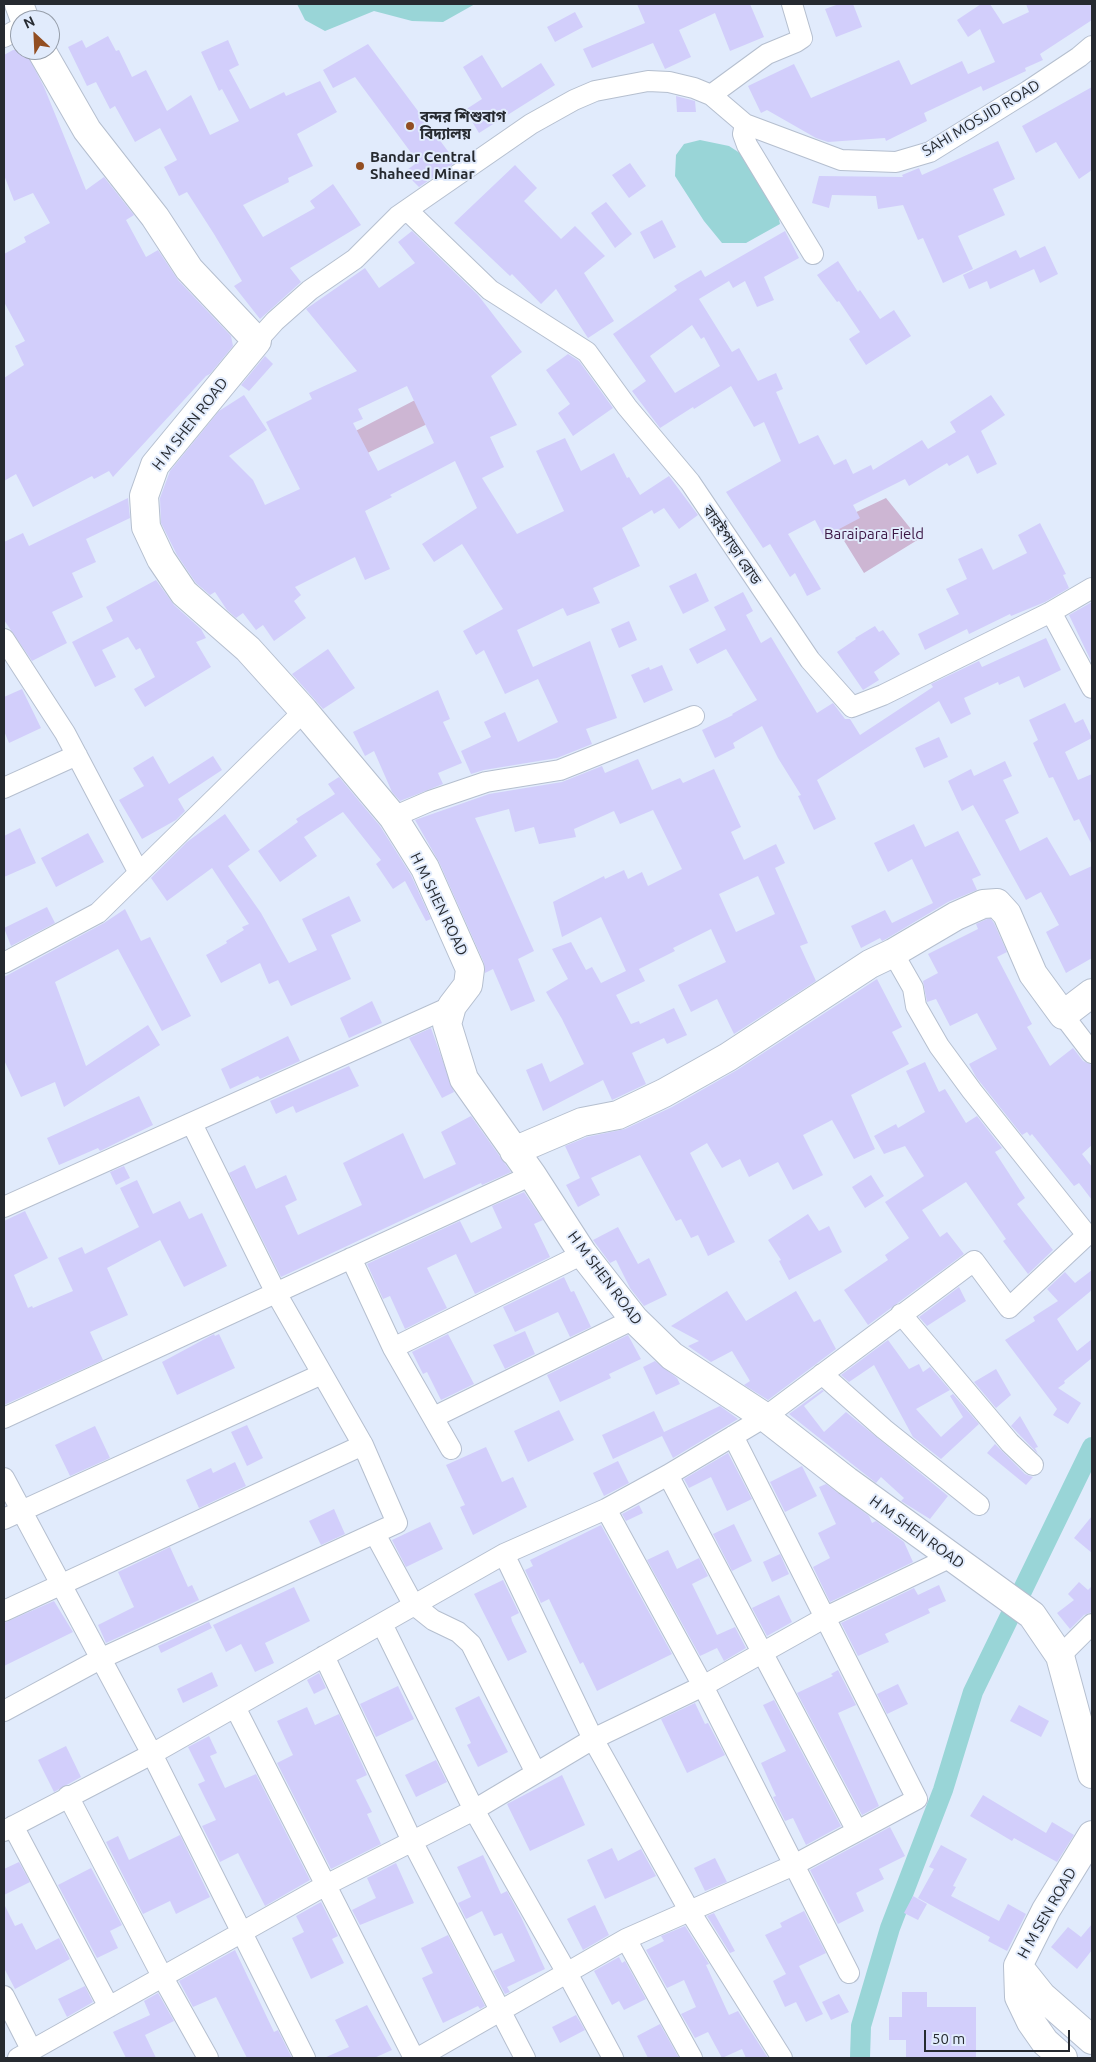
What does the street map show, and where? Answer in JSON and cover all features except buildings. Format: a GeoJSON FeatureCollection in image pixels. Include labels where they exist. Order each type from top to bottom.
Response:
{"type":"FeatureCollection","features":[{"type":"Feature","properties":{"kind":"main road"},"geometry":{"type":"LineString","coordinates":[[47,60],[87,130],[156,217],[189,269],[257,341]]}},
{"type":"Feature","properties":{"kind":"main road","name":"H M SHEN ROAD"},"geometry":{"type":"LineString","coordinates":[[257,341],[154,465],[144,496],[146,527],[161,559],[184,593],[248,649],[304,711],[392,817],[425,868],[470,969],[468,985],[452,1006],[447,1024],[464,1079],[532,1175],[583,1254],[634,1319],[672,1356],[765,1417],[847,1481],[1032,1615],[1060,1656]]}},
{"type":"Feature","properties":{"kind":"main road"},"geometry":{"type":"LineString","coordinates":[[514,1151],[582,1122],[618,1115],[664,1093],[728,1058],[870,964],[893,953],[956,916],[983,904],[997,903],[1007,914],[1033,974],[1063,1015],[1092,992]]}},
{"type":"Feature","properties":{"kind":"main road"},"geometry":{"type":"LineString","coordinates":[[1060,1656],[1092,1774]]}},
{"type":"Feature","properties":{"kind":"main road","name":"H M SEN ROAD"},"geometry":{"type":"LineString","coordinates":[[1063,2058],[1044,2042],[1030,2022],[1019,1997],[1018,1966],[1046,1910],[1092,1835]]}},
{"type":"Feature","properties":{"kind":"main road","name":"H M SEN ROAD"},"geometry":{"type":"LineString","coordinates":[[1018,1966],[1042,1996],[1092,2040]]}},
{"type":"Feature","properties":{"kind":"street"},"geometry":{"type":"LineString","coordinates":[[711,95],[767,54],[789,46],[802,38],[792,10],[792,4]]}},
{"type":"Feature","properties":{"kind":"street","name":"SAHI MOSJID ROAD"},"geometry":{"type":"LineString","coordinates":[[479,160],[531,124],[574,100],[595,91],[648,81],[670,82],[711,95],[745,124],[841,160],[896,162],[930,152],[1028,91],[1079,57],[1092,46]]}},
{"type":"Feature","properties":{"kind":"street"},"geometry":{"type":"LineString","coordinates":[[745,124],[743,134],[747,145],[813,254]]}},
{"type":"Feature","properties":{"kind":"street","name":"H M SHEN ROAD"},"geometry":{"type":"LineString","coordinates":[[257,341],[275,321],[310,290],[355,259],[407,210],[479,160]]}},
{"type":"Feature","properties":{"kind":"street","name":"বারইপাড়া রোড"},"geometry":{"type":"LineString","coordinates":[[407,210],[490,290],[587,352],[627,407],[690,482],[810,660],[852,707],[883,695],[1051,612],[1092,588]]}},
{"type":"Feature","properties":{"kind":"street"},"geometry":{"type":"LineString","coordinates":[[1051,612],[1092,688]]}},
{"type":"Feature","properties":{"kind":"street"},"geometry":{"type":"LineString","coordinates":[[4,639],[65,733],[139,873]]}},
{"type":"Feature","properties":{"kind":"street"},"geometry":{"type":"LineString","coordinates":[[4,963],[98,913],[304,711]]}},
{"type":"Feature","properties":{"kind":"street"},"geometry":{"type":"LineString","coordinates":[[392,817],[430,801],[486,782],[560,770],[694,716]]}},
{"type":"Feature","properties":{"kind":"street"},"geometry":{"type":"LineString","coordinates":[[4,788],[77,755]]}},
{"type":"Feature","properties":{"kind":"street"},"geometry":{"type":"LineString","coordinates":[[109,2007],[8,1829],[68,1796],[152,1754],[504,1554],[606,1509],[668,1475],[765,1417],[974,1261],[1009,1308],[1090,1232],[977,1098],[939,1046],[916,1006],[913,988],[893,953]]}},
{"type":"Feature","properties":{"kind":"street"},"geometry":{"type":"LineString","coordinates":[[4,1207],[452,1006]]}},
{"type":"Feature","properties":{"kind":"street"},"geometry":{"type":"LineString","coordinates":[[1063,1015],[1092,1053]]}},
{"type":"Feature","properties":{"kind":"street"},"geometry":{"type":"LineString","coordinates":[[4,1711],[102,1658],[397,1523],[363,1445],[276,1293],[192,1124]]}},
{"type":"Feature","properties":{"kind":"street"},"geometry":{"type":"LineString","coordinates":[[4,1418],[532,1175]]}},
{"type":"Feature","properties":{"kind":"street"},"geometry":{"type":"LineString","coordinates":[[393,1348],[583,1254]]}},
{"type":"Feature","properties":{"kind":"street"},"geometry":{"type":"LineString","coordinates":[[351,1258],[393,1348],[450,1449]]}},
{"type":"Feature","properties":{"kind":"street"},"geometry":{"type":"LineString","coordinates":[[901,1314],[1010,1443],[1033,1465]]}},
{"type":"Feature","properties":{"kind":"street"},"geometry":{"type":"LineString","coordinates":[[434,1418],[634,1319]]}},
{"type":"Feature","properties":{"kind":"street"},"geometry":{"type":"LineString","coordinates":[[4,1518],[322,1374]]}},
{"type":"Feature","properties":{"kind":"street"},"geometry":{"type":"LineString","coordinates":[[822,1374],[884,1429],[979,1505]]}},
{"type":"Feature","properties":{"kind":"street"},"geometry":{"type":"LineString","coordinates":[[418,2058],[626,1939],[794,1865],[917,1799],[733,1436]]}},
{"type":"Feature","properties":{"kind":"street"},"geometry":{"type":"LineString","coordinates":[[4,1611],[363,1445]]}},
{"type":"Feature","properties":{"kind":"street"},"geometry":{"type":"LineString","coordinates":[[668,1475],[857,1831]]}},
{"type":"Feature","properties":{"kind":"street"},"geometry":{"type":"LineString","coordinates":[[4,1478],[152,1754],[305,2058]]}},
{"type":"Feature","properties":{"kind":"street"},"geometry":{"type":"LineString","coordinates":[[606,1509],[703,1686],[849,1973]]}},
{"type":"Feature","properties":{"kind":"street"},"geometry":{"type":"LineString","coordinates":[[375,1534],[413,1604],[433,1620],[458,1632],[471,1644],[536,1773]]}},
{"type":"Feature","properties":{"kind":"street"},"geometry":{"type":"LineString","coordinates":[[504,1554],[593,1738],[689,1910],[782,2058]]}},
{"type":"Feature","properties":{"kind":"street"},"geometry":{"type":"LineString","coordinates":[[4,1996],[25,2055],[326,1885],[474,1810],[593,1738],[703,1686],[826,1617],[952,1557]]}},
{"type":"Feature","properties":{"kind":"street"},"geometry":{"type":"LineString","coordinates":[[382,1624],[474,1810],[613,2058]]}},
{"type":"Feature","properties":{"kind":"street"},"geometry":{"type":"LineString","coordinates":[[1060,1656],[1092,1624]]}},
{"type":"Feature","properties":{"kind":"street"},"geometry":{"type":"LineString","coordinates":[[324,1656],[412,1840],[525,2058]]}},
{"type":"Feature","properties":{"kind":"street"},"geometry":{"type":"LineString","coordinates":[[235,1707],[414,2058]]}},
{"type":"Feature","properties":{"kind":"street"},"geometry":{"type":"LineString","coordinates":[[68,1796],[162,1976],[208,2058]]}},
{"type":"Feature","properties":{"kind":"street"},"geometry":{"type":"LineString","coordinates":[[626,1939],[692,2058]]}},
{"type":"Feature","properties":{"kind":"green space"},"geometry":{"type":"Polygon","coordinates":[[[417,399],[454,411],[351,461],[344,437],[417,399]]]}},
{"type":"Feature","properties":{"kind":"green space","name":"Baraipara Field"},"geometry":{"type":"Polygon","coordinates":[[[886,498],[919,539],[864,573],[833,523],[886,498]]]}},
{"type":"Feature","properties":{"kind":"shaded area"},"geometry":{"type":"Polygon","coordinates":[[[297,4],[475,4],[443,22],[412,21],[374,11],[325,31],[305,20],[297,4]]]}},
{"type":"Feature","properties":{"kind":"shaded area"},"geometry":{"type":"Polygon","coordinates":[[[700,140],[729,146],[746,157],[775,200],[780,224],[746,243],[722,243],[704,221],[675,176],[676,155],[684,144],[700,140]]]}},
{"type":"Feature","properties":{"kind":"waterway"},"geometry":{"type":"LineString","coordinates":[[860,2058],[861,2026],[890,1928],[943,1790],[973,1692],[1092,1447]]}},
{"type":"Feature","properties":{"kind":"place","name":"বন্দর শিশুবাগ বিদ্যালয়"},"geometry":{"type":"Point","coordinates":[410,126]}},
{"type":"Feature","properties":{"kind":"place","name":"Bandar Central Shaheed Minar"},"geometry":{"type":"Point","coordinates":[360,166]}}]}
